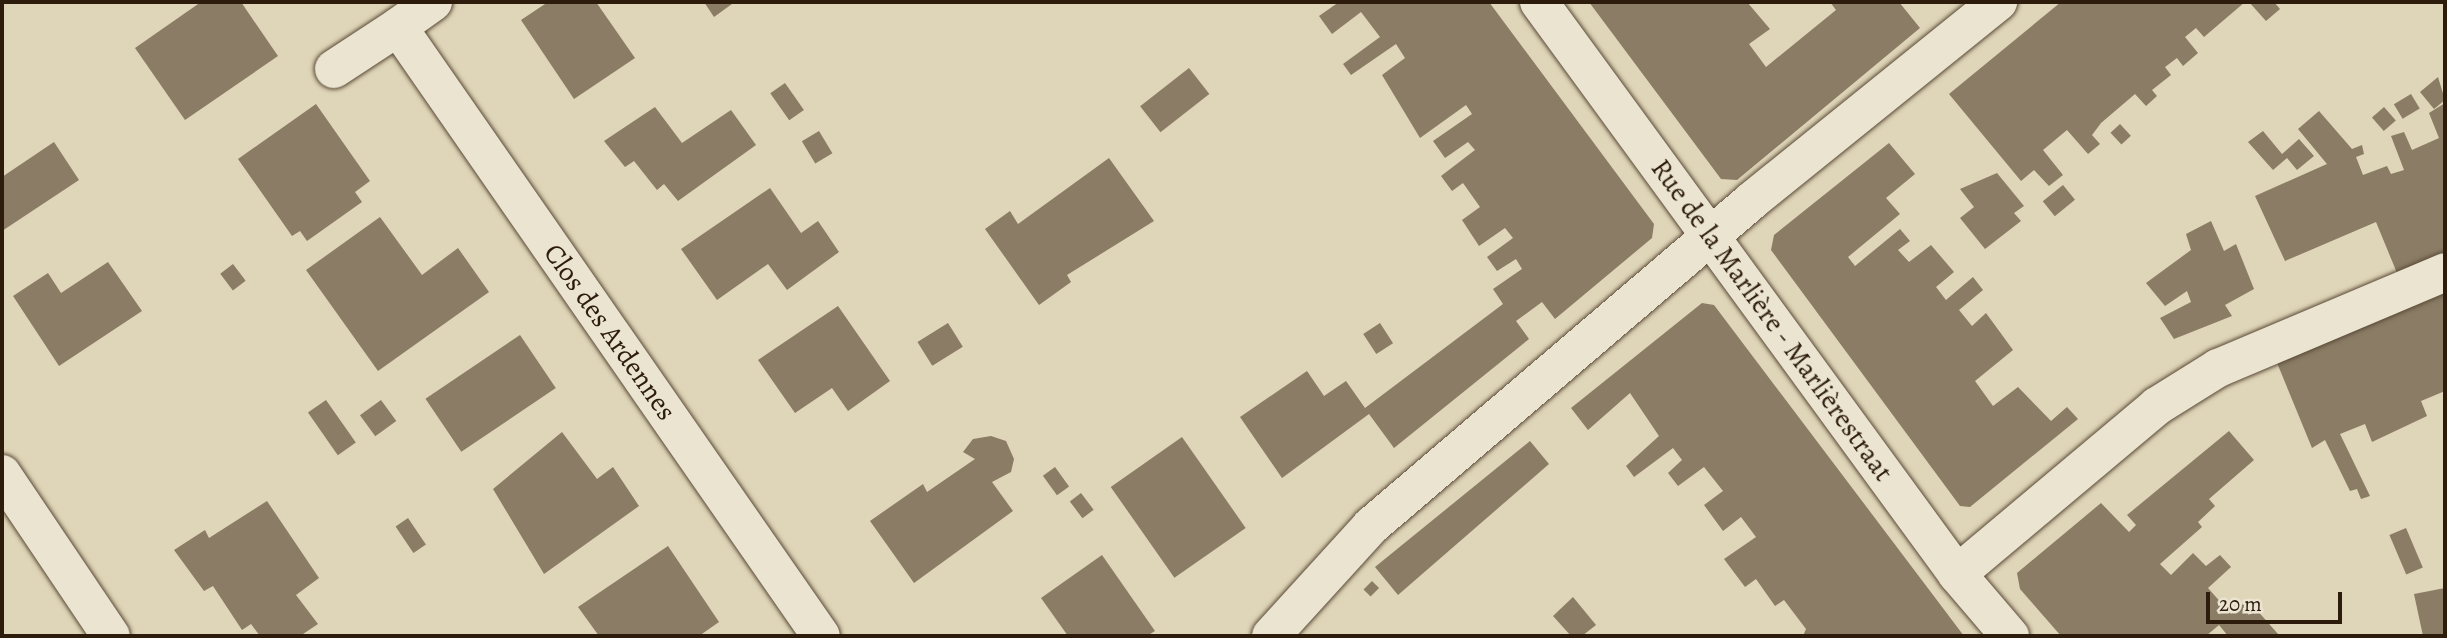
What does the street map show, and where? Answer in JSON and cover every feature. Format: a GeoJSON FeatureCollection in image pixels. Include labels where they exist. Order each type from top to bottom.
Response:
{"type":"FeatureCollection","features":[{"type":"Feature","properties":{"kind":"street"},"geometry":{"type":"LineString","coordinates":[[334,69],[433,2]]}},
{"type":"Feature","properties":{"kind":"street","name":"Rue de la Marlière - Marlièrestraat"},"geometry":{"type":"LineString","coordinates":[[1539,2],[1957,574],[2010,636]]}},
{"type":"Feature","properties":{"kind":"street"},"geometry":{"type":"LineString","coordinates":[[1271,636],[1371,526],[1711,236],[1998,2]]}},
{"type":"Feature","properties":{"kind":"street","name":"Clos des Ardennes"},"geometry":{"type":"LineString","coordinates":[[398,27],[821,636]]}},
{"type":"Feature","properties":{"kind":"street"},"geometry":{"type":"LineString","coordinates":[[1957,574],[2157,407],[2218,368],[2445,272]]}},
{"type":"Feature","properties":{"kind":"street"},"geometry":{"type":"LineString","coordinates":[[2,474],[111,636]]}},
{"type":"Feature","properties":{"kind":"building"},"geometry":{"type":"Polygon","coordinates":[[[201,2],[241,2],[278,56],[185,120],[135,48],[201,2]]]}},
{"type":"Feature","properties":{"kind":"building"},"geometry":{"type":"Polygon","coordinates":[[[548,2],[596,2],[635,58],[574,99],[521,20],[548,2]]]}},
{"type":"Feature","properties":{"kind":"building"},"geometry":{"type":"Polygon","coordinates":[[[704,2],[730,2],[732,4],[714,17],[704,2]]]}},
{"type":"Feature","properties":{"kind":"building"},"geometry":{"type":"Polygon","coordinates":[[[1339,2],[1489,2],[1654,224],[1652,238],[1555,319],[1542,302],[1516,321],[1529,339],[1394,448],[1369,414],[1282,478],[1240,417],[1307,371],[1324,396],[1346,381],[1365,408],[1503,304],[1493,289],[1522,269],[1516,259],[1497,271],[1487,257],[1513,238],[1505,228],[1479,246],[1462,220],[1480,207],[1463,183],[1452,191],[1441,176],[1475,150],[1468,142],[1445,158],[1433,141],[1472,114],[1466,105],[1420,138],[1382,75],[1405,58],[1396,44],[1351,75],[1343,64],[1380,37],[1361,12],[1332,34],[1319,16],[1339,2]]]}},
{"type":"Feature","properties":{"kind":"building"},"geometry":{"type":"Polygon","coordinates":[[[1589,2],[1747,2],[1770,29],[1749,44],[1766,67],[1836,10],[1830,2],[1899,2],[1920,28],[1737,180],[1721,179],[1589,2]]]}},
{"type":"Feature","properties":{"kind":"building"},"geometry":{"type":"Polygon","coordinates":[[[2061,2],[2245,2],[2204,37],[2196,28],[2185,37],[2198,53],[2183,66],[2177,58],[2165,67],[2171,75],[2152,90],[2157,96],[2146,106],[2135,94],[2101,123],[2092,135],[2100,144],[2088,154],[2067,130],[2043,150],[2063,175],[2049,186],[2034,170],[2021,181],[1949,94],[2061,2]]]}},
{"type":"Feature","properties":{"kind":"building"},"geometry":{"type":"Polygon","coordinates":[[[2249,2],[2274,2],[2280,9],[2266,21],[2249,2]]]}},
{"type":"Feature","properties":{"kind":"building"},"geometry":{"type":"Polygon","coordinates":[[[1189,68],[1209,94],[1160,132],[1140,106],[1189,68]]]}},
{"type":"Feature","properties":{"kind":"building"},"geometry":{"type":"Polygon","coordinates":[[[2438,77],[2445,100],[2434,109],[2420,92],[2438,77]]]}},
{"type":"Feature","properties":{"kind":"building"},"geometry":{"type":"Polygon","coordinates":[[[785,83],[804,110],[789,120],[770,93],[785,83]]]}},
{"type":"Feature","properties":{"kind":"building"},"geometry":{"type":"Polygon","coordinates":[[[2411,94],[2420,109],[2403,119],[2394,104],[2411,94]]]}},
{"type":"Feature","properties":{"kind":"building"},"geometry":{"type":"Polygon","coordinates":[[[2445,103],[2445,254],[2397,273],[2376,222],[2285,261],[2255,196],[2327,164],[2298,129],[2319,111],[2352,149],[2362,145],[2364,154],[2356,157],[2363,175],[2387,166],[2391,174],[2404,170],[2391,136],[2404,132],[2412,150],[2439,138],[2429,113],[2445,103]]]}},
{"type":"Feature","properties":{"kind":"building"},"geometry":{"type":"Polygon","coordinates":[[[316,104],[370,181],[355,192],[362,202],[307,241],[300,231],[292,236],[238,159],[316,104]]]}},
{"type":"Feature","properties":{"kind":"building"},"geometry":{"type":"Polygon","coordinates":[[[655,107],[682,143],[731,110],[756,145],[678,201],[664,184],[657,190],[634,161],[625,167],[604,141],[655,107]]]}},
{"type":"Feature","properties":{"kind":"building"},"geometry":{"type":"Polygon","coordinates":[[[2384,107],[2396,121],[2384,131],[2372,117],[2384,107]]]}},
{"type":"Feature","properties":{"kind":"building"},"geometry":{"type":"Polygon","coordinates":[[[2120,124],[2131,136],[2121,145],[2110,133],[2120,124]]]}},
{"type":"Feature","properties":{"kind":"building"},"geometry":{"type":"Polygon","coordinates":[[[819,131],[832,153],[815,164],[802,141],[819,131]]]}},
{"type":"Feature","properties":{"kind":"building"},"geometry":{"type":"Polygon","coordinates":[[[2263,131],[2282,154],[2299,139],[2314,156],[2297,170],[2287,158],[2273,170],[2248,142],[2263,131]]]}},
{"type":"Feature","properties":{"kind":"building"},"geometry":{"type":"Polygon","coordinates":[[[54,142],[79,180],[2,231],[2,177],[54,142]]]}},
{"type":"Feature","properties":{"kind":"building"},"geometry":{"type":"Polygon","coordinates":[[[1889,143],[1915,174],[1886,198],[1900,214],[1848,257],[1855,266],[1900,229],[1910,241],[1898,250],[1909,262],[1931,245],[1954,272],[1936,287],[1946,300],[1973,277],[1983,290],[1959,310],[1972,326],[1986,313],[2013,350],[1975,381],[1993,406],[2018,387],[2051,421],[2067,407],[2078,419],[1970,507],[1960,506],[1771,250],[1774,235],[1889,143]]]}},
{"type":"Feature","properties":{"kind":"building"},"geometry":{"type":"Polygon","coordinates":[[[1109,158],[1154,221],[1067,275],[1071,282],[1039,305],[985,229],[1010,211],[1018,224],[1109,158]]]}},
{"type":"Feature","properties":{"kind":"building"},"geometry":{"type":"Polygon","coordinates":[[[1997,173],[2024,206],[2014,213],[2021,221],[1985,249],[1960,218],[1974,207],[1960,189],[1997,173]]]}},
{"type":"Feature","properties":{"kind":"building"},"geometry":{"type":"Polygon","coordinates":[[[2063,185],[2075,200],[2055,216],[2043,201],[2063,185]]]}},
{"type":"Feature","properties":{"kind":"building"},"geometry":{"type":"Polygon","coordinates":[[[770,188],[801,233],[818,221],[839,252],[787,290],[768,264],[717,300],[681,249],[770,188]]]}},
{"type":"Feature","properties":{"kind":"building"},"geometry":{"type":"Polygon","coordinates":[[[380,217],[422,275],[458,248],[489,292],[378,371],[306,270],[380,217]]]}},
{"type":"Feature","properties":{"kind":"building"},"geometry":{"type":"Polygon","coordinates":[[[2211,221],[2224,251],[2236,244],[2254,289],[2225,305],[2232,316],[2174,339],[2160,318],[2191,302],[2187,291],[2165,306],[2146,283],[2191,250],[2186,234],[2211,221]]]}},
{"type":"Feature","properties":{"kind":"building"},"geometry":{"type":"Polygon","coordinates":[[[108,262],[142,311],[59,366],[13,296],[48,273],[61,293],[108,262]]]}},
{"type":"Feature","properties":{"kind":"building"},"geometry":{"type":"Polygon","coordinates":[[[233,264],[246,281],[233,290],[220,274],[233,264]]]}},
{"type":"Feature","properties":{"kind":"building"},"geometry":{"type":"Polygon","coordinates":[[[2445,289],[2445,391],[2421,401],[2427,416],[2372,442],[2365,424],[2340,434],[2370,496],[2361,499],[2357,489],[2350,491],[2325,440],[2312,448],[2275,358],[2445,289]]]}},
{"type":"Feature","properties":{"kind":"building"},"geometry":{"type":"Polygon","coordinates":[[[1702,303],[1714,305],[1964,636],[1803,636],[1806,629],[1784,600],[1775,606],[1756,579],[1745,587],[1724,559],[1756,537],[1741,517],[1723,531],[1704,505],[1723,491],[1704,467],[1678,486],[1668,473],[1682,460],[1673,448],[1634,477],[1626,466],[1659,436],[1630,393],[1588,430],[1571,408],[1702,303]]]}},
{"type":"Feature","properties":{"kind":"building"},"geometry":{"type":"Polygon","coordinates":[[[838,306],[890,381],[848,411],[832,388],[795,413],[758,360],[838,306]]]}},
{"type":"Feature","properties":{"kind":"building"},"geometry":{"type":"Polygon","coordinates":[[[948,323],[963,347],[932,366],[917,342],[948,323]]]}},
{"type":"Feature","properties":{"kind":"building"},"geometry":{"type":"Polygon","coordinates":[[[1380,323],[1393,343],[1376,354],[1363,334],[1380,323]]]}},
{"type":"Feature","properties":{"kind":"building"},"geometry":{"type":"Polygon","coordinates":[[[520,335],[556,388],[461,452],[425,399],[520,335]]]}},
{"type":"Feature","properties":{"kind":"building"},"geometry":{"type":"Polygon","coordinates":[[[326,400],[356,443],[338,455],[308,413],[326,400]]]}},
{"type":"Feature","properties":{"kind":"building"},"geometry":{"type":"Polygon","coordinates":[[[381,400],[396,421],[375,436],[360,415],[381,400]]]}},
{"type":"Feature","properties":{"kind":"building"},"geometry":{"type":"Polygon","coordinates":[[[2229,431],[2254,460],[2209,499],[2215,506],[2198,522],[2202,527],[2160,564],[2171,575],[2193,553],[2206,566],[2220,555],[2231,567],[2208,588],[2231,614],[2248,600],[2278,634],[2228,636],[2219,625],[2206,636],[2061,636],[2020,589],[2017,573],[2101,503],[2129,532],[2136,525],[2127,515],[2229,431]]]}},
{"type":"Feature","properties":{"kind":"building"},"geometry":{"type":"Polygon","coordinates":[[[562,432],[597,479],[613,467],[639,506],[544,574],[493,489],[562,432]]]}},
{"type":"Feature","properties":{"kind":"building"},"geometry":{"type":"Polygon","coordinates":[[[991,436],[1006,441],[1014,459],[1011,472],[992,482],[1013,511],[914,583],[870,521],[923,484],[927,492],[975,459],[963,452],[973,439],[991,436]]]}},
{"type":"Feature","properties":{"kind":"building"},"geometry":{"type":"Polygon","coordinates":[[[1182,437],[1246,528],[1174,578],[1111,487],[1182,437]]]}},
{"type":"Feature","properties":{"kind":"building"},"geometry":{"type":"Polygon","coordinates":[[[1530,441],[1549,464],[1398,595],[1375,567],[1530,441]]]}},
{"type":"Feature","properties":{"kind":"building"},"geometry":{"type":"Polygon","coordinates":[[[1055,467],[1069,486],[1057,495],[1043,476],[1055,467]]]}},
{"type":"Feature","properties":{"kind":"building"},"geometry":{"type":"Polygon","coordinates":[[[1081,493],[1094,510],[1082,518],[1070,501],[1081,493]]]}},
{"type":"Feature","properties":{"kind":"building"},"geometry":{"type":"Polygon","coordinates":[[[267,501],[319,578],[296,595],[318,624],[300,636],[260,636],[251,624],[242,630],[213,586],[204,591],[174,550],[205,530],[209,538],[267,501]]]}},
{"type":"Feature","properties":{"kind":"building"},"geometry":{"type":"Polygon","coordinates":[[[408,518],[426,545],[413,553],[396,526],[408,518]]]}},
{"type":"Feature","properties":{"kind":"building"},"geometry":{"type":"Polygon","coordinates":[[[2406,528],[2423,568],[2406,575],[2389,535],[2406,528]]]}},
{"type":"Feature","properties":{"kind":"building"},"geometry":{"type":"Polygon","coordinates":[[[668,546],[719,622],[699,636],[599,636],[578,607],[668,546]]]}},
{"type":"Feature","properties":{"kind":"building"},"geometry":{"type":"Polygon","coordinates":[[[1102,555],[1155,631],[1147,636],[1068,636],[1041,598],[1102,555]]]}},
{"type":"Feature","properties":{"kind":"building"},"geometry":{"type":"Polygon","coordinates":[[[1372,581],[1379,588],[1371,597],[1364,589],[1372,581]]]}},
{"type":"Feature","properties":{"kind":"building"},"geometry":{"type":"Polygon","coordinates":[[[2445,588],[2445,636],[2423,636],[2414,594],[2445,588]]]}},
{"type":"Feature","properties":{"kind":"building"},"geometry":{"type":"Polygon","coordinates":[[[1573,597],[1596,625],[1582,636],[1571,636],[1553,616],[1573,597]]]}}]}
